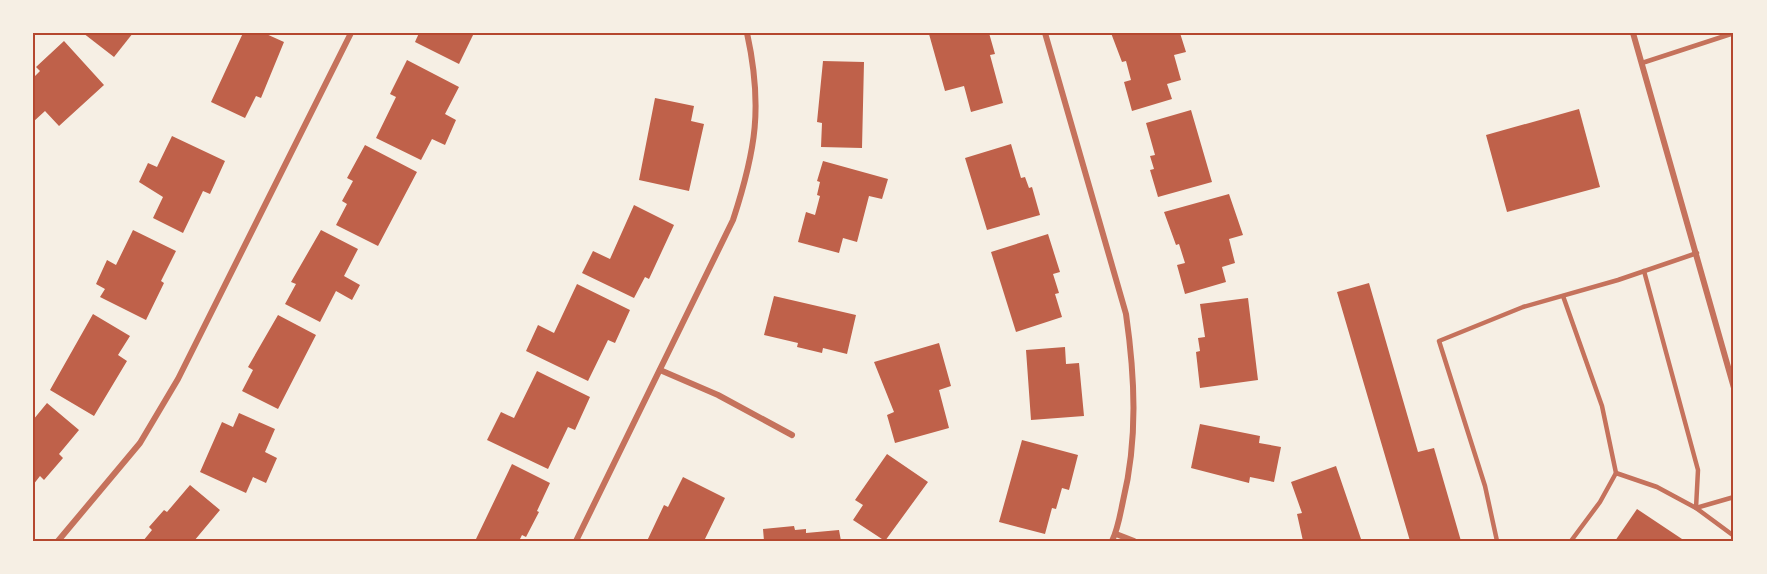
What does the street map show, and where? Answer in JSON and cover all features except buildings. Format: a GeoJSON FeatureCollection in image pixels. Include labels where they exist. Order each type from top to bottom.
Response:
{"type":"FeatureCollection","features":[{"type":"Feature","properties":{"kind":"street"},"geometry":{"type":"LineString","coordinates":[[58,541],[140,443],[178,379],[351,33]]}},
{"type":"Feature","properties":{"kind":"street"},"geometry":{"type":"LineString","coordinates":[[576,541],[733,220],[750,169],[757,123],[755,69],[747,33]]}},
{"type":"Feature","properties":{"kind":"street"},"geometry":{"type":"LineString","coordinates":[[1045,33],[1126,314],[1135,405],[1130,475],[1114,538],[1134,541]]}},
{"type":"Feature","properties":{"kind":"street"},"geometry":{"type":"LineString","coordinates":[[1633,33],[1734,388]]}},
{"type":"Feature","properties":{"kind":"street"},"geometry":{"type":"LineString","coordinates":[[660,370],[718,394],[792,435]]}},
{"type":"Feature","properties":{"kind":"lane"},"geometry":{"type":"LineString","coordinates":[[1642,63],[1734,33]]}},
{"type":"Feature","properties":{"kind":"lane"},"geometry":{"type":"LineString","coordinates":[[1497,541],[1482,475],[1439,341],[1522,307],[1697,254]]}},
{"type":"Feature","properties":{"kind":"lane"},"geometry":{"type":"LineString","coordinates":[[1644,271],[1698,470],[1696,508]]}},
{"type":"Feature","properties":{"kind":"lane"},"geometry":{"type":"LineString","coordinates":[[1563,296],[1602,406],[1616,473],[1600,502],[1571,541]]}},
{"type":"Feature","properties":{"kind":"lane"},"geometry":{"type":"LineString","coordinates":[[1616,473],[1657,487],[1696,508],[1734,536]]}},
{"type":"Feature","properties":{"kind":"lane"},"geometry":{"type":"LineString","coordinates":[[1696,508],[1734,497]]}}]}
